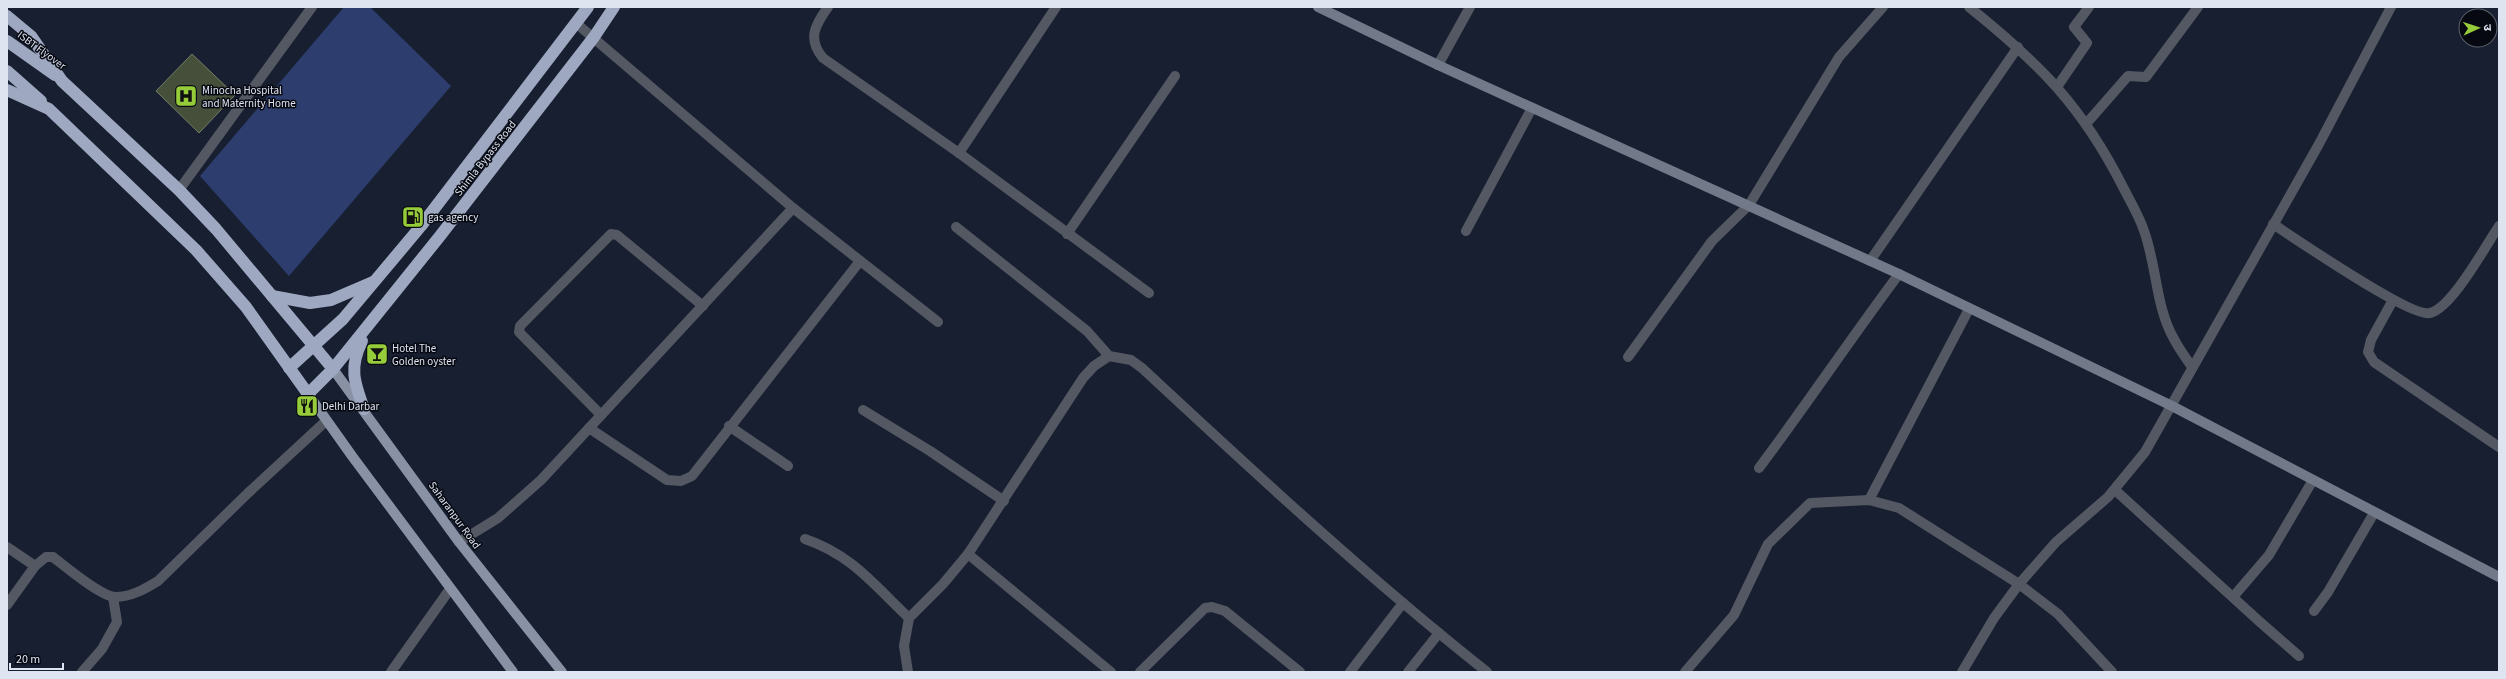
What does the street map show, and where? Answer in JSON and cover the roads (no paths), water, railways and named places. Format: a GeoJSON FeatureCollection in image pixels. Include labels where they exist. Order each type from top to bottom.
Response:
{"type":"FeatureCollection","features":[{"type":"Feature","properties":{"kind":"highway","name":"Shimla Bypass Road"},"geometry":{"type":"LineString","coordinates":[[290,368],[343,319],[421,226],[577,24],[588,7]]}},
{"type":"Feature","properties":{"kind":"highway","name":"Shimla Bypass Road"},"geometry":{"type":"LineString","coordinates":[[308,394],[333,369],[445,230],[594,37],[614,7]]}},
{"type":"Feature","properties":{"kind":"highway"},"geometry":{"type":"LineString","coordinates":[[7,16],[31,36],[62,81],[179,190],[216,229],[333,369]]}},
{"type":"Feature","properties":{"kind":"highway","name":"ISBT Flyover"},"geometry":{"type":"LineString","coordinates":[[7,41],[62,81]]}},
{"type":"Feature","properties":{"kind":"highway"},"geometry":{"type":"LineString","coordinates":[[7,71],[49,109],[196,250],[246,307],[308,394]]}},
{"type":"Feature","properties":{"kind":"highway"},"geometry":{"type":"LineString","coordinates":[[7,90],[49,109]]}},
{"type":"Feature","properties":{"kind":"highway"},"geometry":{"type":"LineString","coordinates":[[272,296],[310,303],[331,300],[375,281]]}},
{"type":"Feature","properties":{"kind":"highway"},"geometry":{"type":"LineString","coordinates":[[364,409],[356,387],[353,372],[354,356],[375,316]]}},
{"type":"Feature","properties":{"kind":"main road","name":"Saharanpur Road"},"geometry":{"type":"LineString","coordinates":[[333,369],[364,409],[459,542],[562,672]]}},
{"type":"Feature","properties":{"kind":"main road"},"geometry":{"type":"LineString","coordinates":[[308,394],[326,421],[513,672]]}},
{"type":"Feature","properties":{"kind":"street"},"geometry":{"type":"LineString","coordinates":[[179,190],[312,7]]}},
{"type":"Feature","properties":{"kind":"street"},"geometry":{"type":"LineString","coordinates":[[828,7],[817,23],[813,39],[815,46],[824,58],[959,153],[1149,293]]}},
{"type":"Feature","properties":{"kind":"street"},"geometry":{"type":"LineString","coordinates":[[959,153],[1056,7]]}},
{"type":"Feature","properties":{"kind":"street"},"geometry":{"type":"LineString","coordinates":[[1318,7],[1438,65],[1899,274],[2172,406],[2374,513],[2499,577]]}},
{"type":"Feature","properties":{"kind":"street"},"geometry":{"type":"LineString","coordinates":[[1438,65],[1470,7]]}},
{"type":"Feature","properties":{"kind":"street"},"geometry":{"type":"LineString","coordinates":[[1628,357],[1712,241],[1749,205],[1839,57],[1883,7]]}},
{"type":"Feature","properties":{"kind":"street"},"geometry":{"type":"LineString","coordinates":[[1969,7],[2018,47],[2057,87],[2086,124],[2104,151],[2143,226],[2152,255],[2165,315],[2173,339],[2192,367]]}},
{"type":"Feature","properties":{"kind":"street"},"geometry":{"type":"LineString","coordinates":[[2057,87],[2087,43],[2074,27],[2089,7]]}},
{"type":"Feature","properties":{"kind":"street"},"geometry":{"type":"LineString","coordinates":[[2086,124],[2128,76],[2146,78],[2198,7]]}},
{"type":"Feature","properties":{"kind":"street"},"geometry":{"type":"LineString","coordinates":[[1962,672],[1994,618],[2019,584],[2056,542],[2115,490],[2145,452],[2319,144],[2392,7]]}},
{"type":"Feature","properties":{"kind":"street"},"geometry":{"type":"LineString","coordinates":[[577,24],[793,208],[938,322]]}},
{"type":"Feature","properties":{"kind":"street"},"geometry":{"type":"LineString","coordinates":[[1870,261],[2018,47]]}},
{"type":"Feature","properties":{"kind":"street"},"geometry":{"type":"LineString","coordinates":[[1067,234],[1175,76]]}},
{"type":"Feature","properties":{"kind":"street"},"geometry":{"type":"LineString","coordinates":[[1466,231],[1532,108]]}},
{"type":"Feature","properties":{"kind":"street"},"geometry":{"type":"LineString","coordinates":[[459,542],[516,503],[589,428],[793,208]]}},
{"type":"Feature","properties":{"kind":"street"},"geometry":{"type":"LineString","coordinates":[[2273,224],[2393,300],[2422,314],[2431,313],[2440,308],[2455,294],[2499,226]]}},
{"type":"Feature","properties":{"kind":"street"},"geometry":{"type":"LineString","coordinates":[[956,227],[1087,331],[1109,356],[1131,360],[1142,368],[1290,505],[1403,603],[1488,672]]}},
{"type":"Feature","properties":{"kind":"street"},"geometry":{"type":"LineString","coordinates":[[601,415],[519,332],[520,326],[611,234],[617,235],[703,306]]}},
{"type":"Feature","properties":{"kind":"street"},"geometry":{"type":"LineString","coordinates":[[589,428],[662,478],[676,481],[686,479],[696,472],[730,426],[860,261]]}},
{"type":"Feature","properties":{"kind":"street"},"geometry":{"type":"LineString","coordinates":[[1759,468],[1806,406],[1850,339],[1899,274]]}},
{"type":"Feature","properties":{"kind":"street"},"geometry":{"type":"LineString","coordinates":[[2393,300],[2370,340],[2368,352],[2374,362],[2499,447]]}},
{"type":"Feature","properties":{"kind":"street"},"geometry":{"type":"LineString","coordinates":[[1869,500],[1969,309]]}},
{"type":"Feature","properties":{"kind":"street"},"geometry":{"type":"LineString","coordinates":[[908,672],[904,646],[909,618],[943,584],[968,554],[1083,378],[1094,366],[1109,356]]}},
{"type":"Feature","properties":{"kind":"street"},"geometry":{"type":"LineString","coordinates":[[863,410],[930,450],[1004,501]]}},
{"type":"Feature","properties":{"kind":"street"},"geometry":{"type":"LineString","coordinates":[[7,605],[35,566],[46,557],[53,558],[113,597],[136,593],[158,581],[247,494],[326,421]]}},
{"type":"Feature","properties":{"kind":"street"},"geometry":{"type":"LineString","coordinates":[[730,426],[788,466]]}},
{"type":"Feature","properties":{"kind":"street"},"geometry":{"type":"LineString","coordinates":[[2233,597],[2269,555],[2312,480]]}},
{"type":"Feature","properties":{"kind":"street"},"geometry":{"type":"LineString","coordinates":[[2115,490],[2299,656]]}},
{"type":"Feature","properties":{"kind":"street"},"geometry":{"type":"LineString","coordinates":[[1685,672],[1734,615],[1768,544],[1810,503],[1869,500],[1899,508],[2019,584],[2058,614],[2112,672]]}},
{"type":"Feature","properties":{"kind":"street"},"geometry":{"type":"LineString","coordinates":[[2314,611],[2328,592],[2374,513]]}},
{"type":"Feature","properties":{"kind":"street"},"geometry":{"type":"LineString","coordinates":[[805,539],[824,546],[849,560],[868,575],[909,618]]}},
{"type":"Feature","properties":{"kind":"street"},"geometry":{"type":"LineString","coordinates":[[7,547],[35,566]]}},
{"type":"Feature","properties":{"kind":"street"},"geometry":{"type":"LineString","coordinates":[[968,554],[1111,672]]}},
{"type":"Feature","properties":{"kind":"street"},"geometry":{"type":"LineString","coordinates":[[391,672],[450,589]]}},
{"type":"Feature","properties":{"kind":"street"},"geometry":{"type":"LineString","coordinates":[[82,672],[102,649],[117,622],[113,597]]}},
{"type":"Feature","properties":{"kind":"street"},"geometry":{"type":"LineString","coordinates":[[1350,672],[1403,603]]}},
{"type":"Feature","properties":{"kind":"street"},"geometry":{"type":"LineString","coordinates":[[1140,672],[1205,608],[1212,607],[1225,611],[1300,672]]}},
{"type":"Feature","properties":{"kind":"street"},"geometry":{"type":"LineString","coordinates":[[1408,672],[1439,633]]}},
{"type":"Feature","properties":{"kind":"place","name":"Minocha Hospital and Maternity Home"},"geometry":{"type":"Point","coordinates":[186,96]}},
{"type":"Feature","properties":{"kind":"place","name":"gas agency"},"geometry":{"type":"Point","coordinates":[413,217]}},
{"type":"Feature","properties":{"kind":"place","name":"Hotel The Golden oyster"},"geometry":{"type":"Point","coordinates":[377,354]}},
{"type":"Feature","properties":{"kind":"place","name":"Delhi Darbar"},"geometry":{"type":"Point","coordinates":[307,406]}}]}
